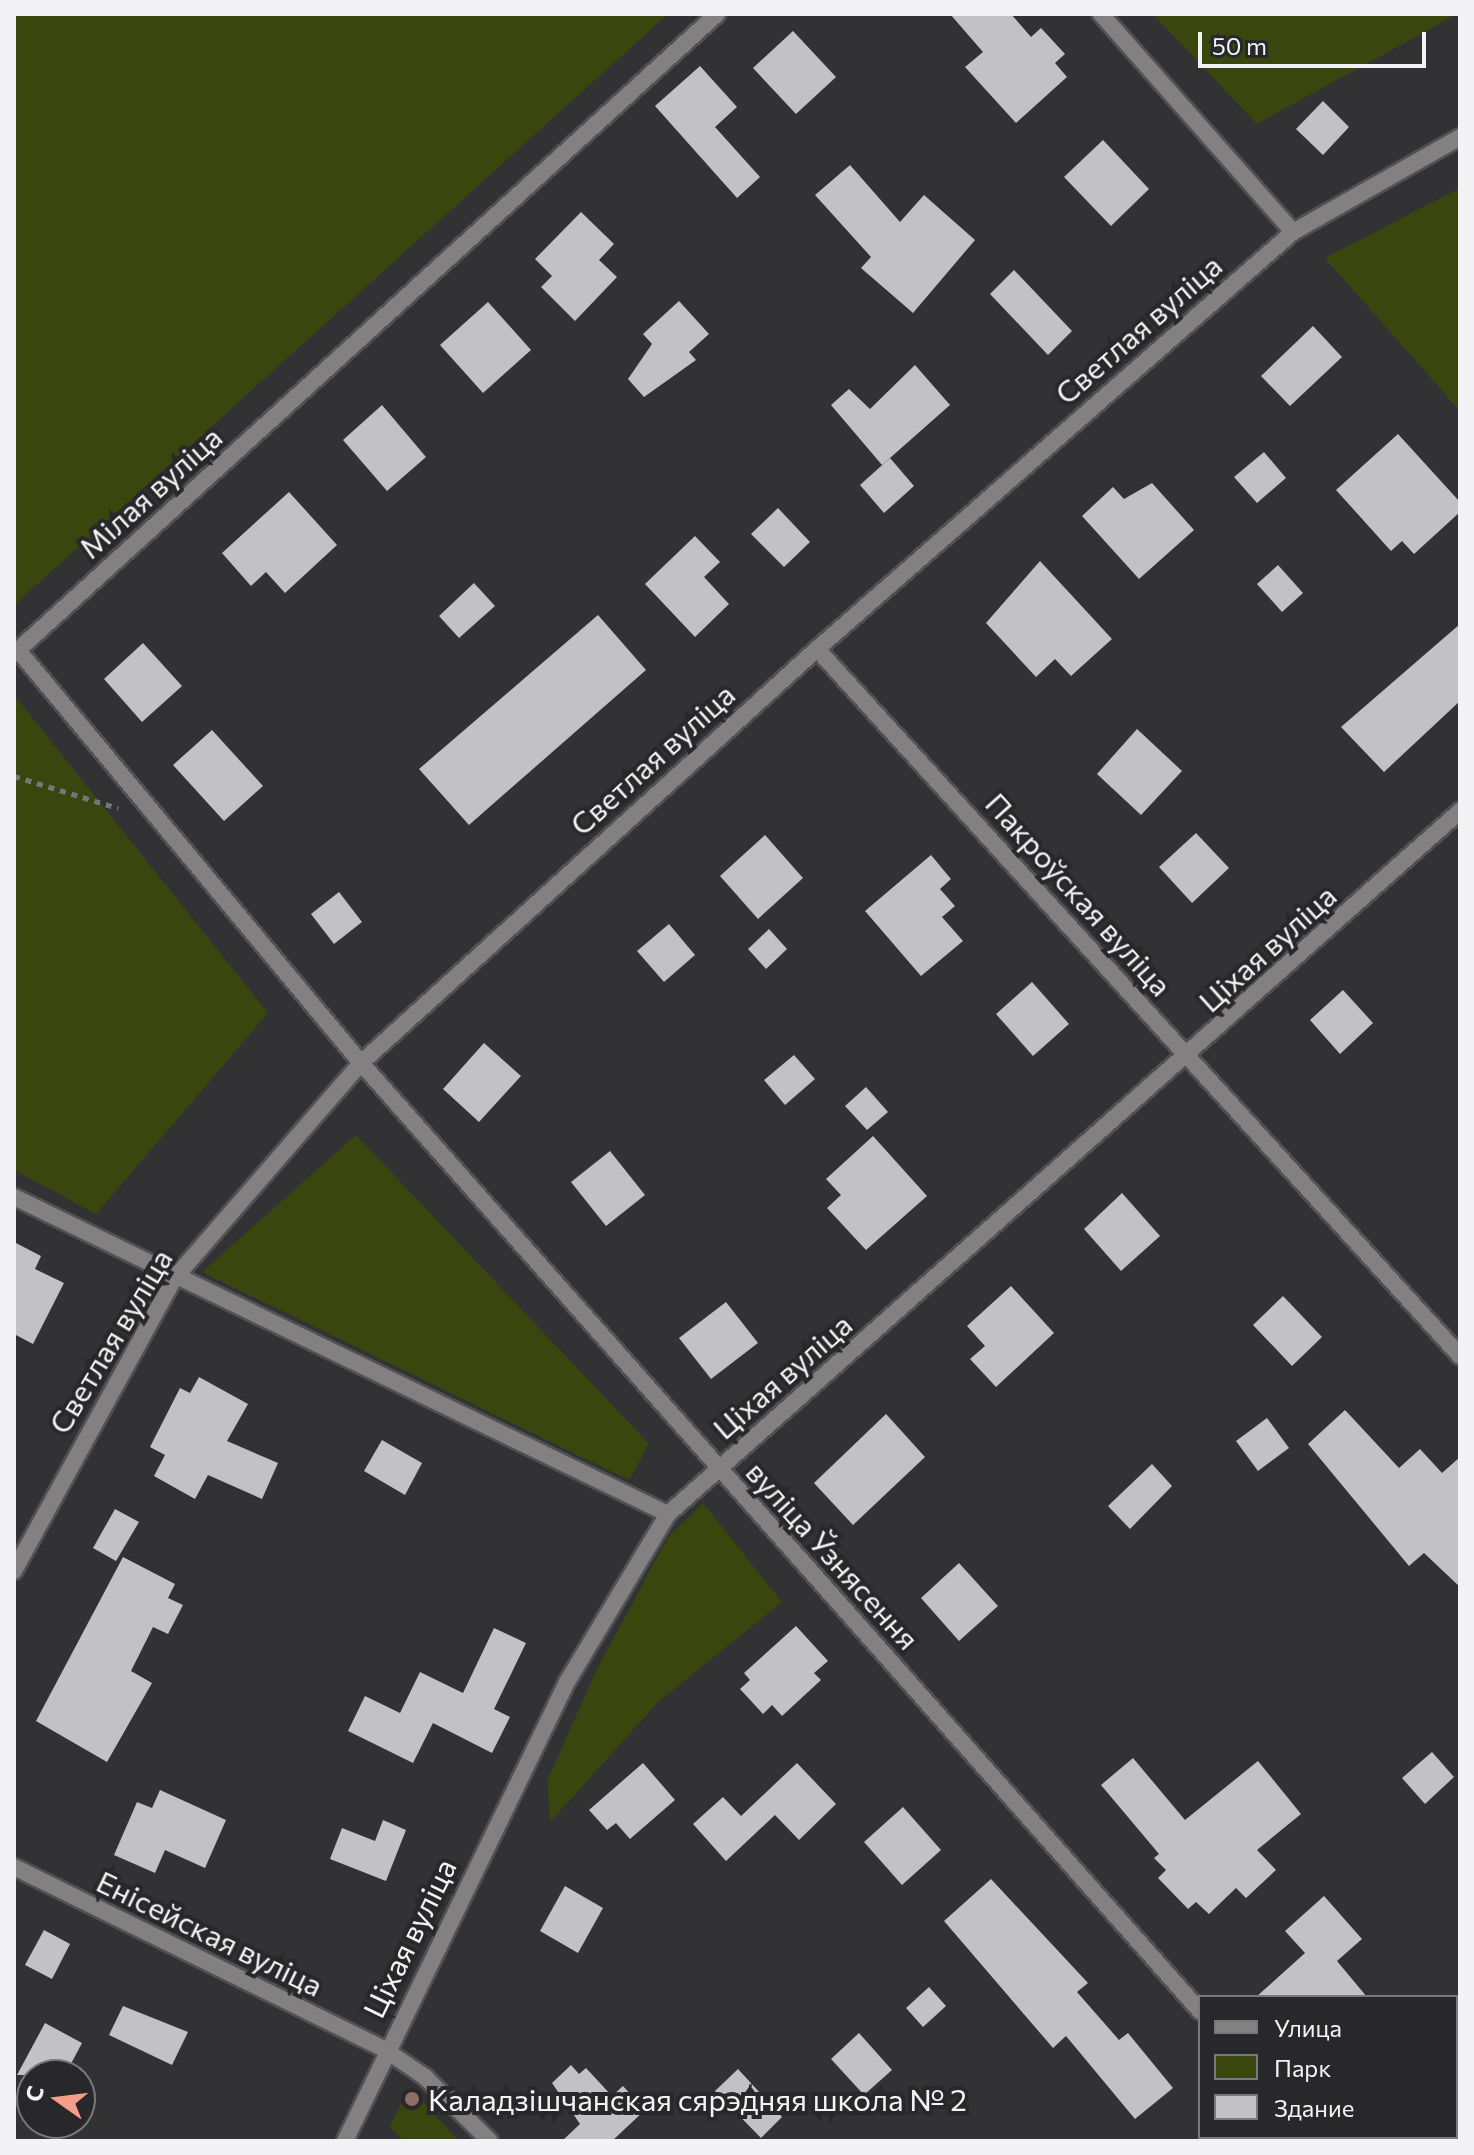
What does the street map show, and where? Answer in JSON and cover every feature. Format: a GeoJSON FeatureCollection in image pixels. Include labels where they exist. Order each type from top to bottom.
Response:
{"type":"FeatureCollection","features":[{"type":"Feature","properties":{"kind":"street","name":"Мілая вуліца"},"geometry":{"type":"LineString","coordinates":[[361,1063],[165,823],[18,650],[717,14]]}},
{"type":"Feature","properties":{"kind":"street"},"geometry":{"type":"LineString","coordinates":[[1101,14],[1293,232]]}},
{"type":"Feature","properties":{"kind":"street","name":"Светлая вуліца"},"geometry":{"type":"LineString","coordinates":[[14,1571],[16,1555],[173,1280],[361,1063],[817,649],[1293,232],[1460,137]]}},
{"type":"Feature","properties":{"kind":"street","name":"Пакроўская вуліца"},"geometry":{"type":"LineString","coordinates":[[817,649],[1460,1356]]}},
{"type":"Feature","properties":{"kind":"street","name":"Ціхая вуліца"},"geometry":{"type":"LineString","coordinates":[[345,2141],[384,2049],[567,1682],[668,1514],[1190,1056],[1460,811]]}},
{"type":"Feature","properties":{"kind":"street","name":"вуліца Ўзнясення"},"geometry":{"type":"LineString","coordinates":[[361,1063],[1198,2009]]}},
{"type":"Feature","properties":{"kind":"street"},"geometry":{"type":"LineString","coordinates":[[14,1197],[173,1280],[668,1514]]}},
{"type":"Feature","properties":{"kind":"street","name":"Енісейская вуліца"},"geometry":{"type":"LineString","coordinates":[[14,1867],[384,2049],[425,2077],[490,2141]]}},
{"type":"Feature","properties":{"kind":"path"},"geometry":{"type":"LineString","coordinates":[[14,776],[165,823]]}},
{"type":"Feature","properties":{"kind":"green space"},"geometry":{"type":"Polygon","coordinates":[[[14,14],[668,14],[14,605],[14,14]]]}},
{"type":"Feature","properties":{"kind":"green space"},"geometry":{"type":"Polygon","coordinates":[[[1153,14],[1457,14],[1257,124],[1153,14]]]}},
{"type":"Feature","properties":{"kind":"green space"},"geometry":{"type":"Polygon","coordinates":[[[1460,188],[1460,411],[1325,258],[1460,188]]]}},
{"type":"Feature","properties":{"kind":"green space"},"geometry":{"type":"Polygon","coordinates":[[[14,695],[268,1013],[96,1214],[14,1170],[14,695]]]}},
{"type":"Feature","properties":{"kind":"green space"},"geometry":{"type":"Polygon","coordinates":[[[356,1135],[649,1444],[629,1480],[202,1272],[356,1135]]]}},
{"type":"Feature","properties":{"kind":"green space"},"geometry":{"type":"Polygon","coordinates":[[[703,1503],[782,1602],[658,1702],[550,1822],[547,1781],[596,1671],[668,1537],[703,1503]]]}},
{"type":"Feature","properties":{"kind":"green space","name":"Каладзішчанская сярэдняя школа № 2"},"geometry":{"type":"Polygon","coordinates":[[[409,2087],[459,2141],[404,2141],[390,2127],[409,2087]]]}},
{"type":"Feature","properties":{"kind":"building"},"geometry":{"type":"Polygon","coordinates":[[[950,14],[1011,14],[1031,37],[1041,28],[1065,54],[1055,63],[1067,77],[1016,123],[965,67],[983,52],[950,14]]]}},
{"type":"Feature","properties":{"kind":"building"},"geometry":{"type":"Polygon","coordinates":[[[793,31],[836,77],[796,114],[753,68],[793,31]]]}},
{"type":"Feature","properties":{"kind":"building"},"geometry":{"type":"Polygon","coordinates":[[[700,66],[737,107],[715,127],[760,177],[737,198],[655,106],[700,66]]]}},
{"type":"Feature","properties":{"kind":"building"},"geometry":{"type":"Polygon","coordinates":[[[1323,101],[1349,127],[1323,155],[1296,129],[1323,101]]]}},
{"type":"Feature","properties":{"kind":"building"},"geometry":{"type":"Polygon","coordinates":[[[1103,140],[1149,189],[1111,226],[1064,177],[1103,140]]]}},
{"type":"Feature","properties":{"kind":"building"},"geometry":{"type":"Polygon","coordinates":[[[850,165],[900,222],[924,195],[975,240],[913,313],[861,268],[871,257],[815,195],[850,165]]]}},
{"type":"Feature","properties":{"kind":"building"},"geometry":{"type":"Polygon","coordinates":[[[581,212],[614,244],[599,260],[617,277],[575,321],[541,287],[552,276],[535,259],[581,212]]]}},
{"type":"Feature","properties":{"kind":"building"},"geometry":{"type":"Polygon","coordinates":[[[1014,270],[1072,331],[1048,355],[990,294],[1014,270]]]}},
{"type":"Feature","properties":{"kind":"building"},"geometry":{"type":"Polygon","coordinates":[[[679,301],[709,334],[689,352],[696,360],[644,397],[628,379],[652,344],[643,334],[679,301]]]}},
{"type":"Feature","properties":{"kind":"building"},"geometry":{"type":"Polygon","coordinates":[[[488,302],[531,350],[483,393],[440,345],[488,302]]]}},
{"type":"Feature","properties":{"kind":"building"},"geometry":{"type":"Polygon","coordinates":[[[1313,326],[1342,357],[1290,406],[1261,376],[1313,326]]]}},
{"type":"Feature","properties":{"kind":"building"},"geometry":{"type":"Polygon","coordinates":[[[915,365],[950,405],[882,465],[831,405],[849,389],[870,409],[915,365]]]}},
{"type":"Feature","properties":{"kind":"building"},"geometry":{"type":"Polygon","coordinates":[[[382,405],[426,457],[387,491],[343,440],[382,405]]]}},
{"type":"Feature","properties":{"kind":"building"},"geometry":{"type":"Polygon","coordinates":[[[1398,434],[1460,502],[1460,512],[1414,554],[1402,541],[1391,551],[1336,490],[1398,434]]]}},
{"type":"Feature","properties":{"kind":"building"},"geometry":{"type":"Polygon","coordinates":[[[1264,452],[1286,478],[1257,503],[1234,477],[1264,452]]]}},
{"type":"Feature","properties":{"kind":"building"},"geometry":{"type":"Polygon","coordinates":[[[890,458],[914,486],[884,513],[860,485],[890,458]]]}},
{"type":"Feature","properties":{"kind":"building"},"geometry":{"type":"Polygon","coordinates":[[[1152,483],[1194,530],[1139,579],[1082,516],[1113,487],[1124,499],[1152,483]]]}},
{"type":"Feature","properties":{"kind":"building"},"geometry":{"type":"Polygon","coordinates":[[[289,492],[337,545],[285,593],[266,572],[251,586],[222,553],[289,492]]]}},
{"type":"Feature","properties":{"kind":"building"},"geometry":{"type":"Polygon","coordinates":[[[778,508],[810,542],[784,567],[751,534],[778,508]]]}},
{"type":"Feature","properties":{"kind":"building"},"geometry":{"type":"Polygon","coordinates":[[[695,536],[720,562],[704,577],[729,604],[695,637],[645,584],[695,536]]]}},
{"type":"Feature","properties":{"kind":"building"},"geometry":{"type":"Polygon","coordinates":[[[1040,561],[1112,639],[1071,676],[1055,659],[1036,677],[986,623],[1040,561]]]}},
{"type":"Feature","properties":{"kind":"building"},"geometry":{"type":"Polygon","coordinates":[[[1278,565],[1303,593],[1282,612],[1257,584],[1278,565]]]}},
{"type":"Feature","properties":{"kind":"building"},"geometry":{"type":"Polygon","coordinates":[[[474,583],[495,606],[459,638],[439,616],[474,583]]]}},
{"type":"Feature","properties":{"kind":"building"},"geometry":{"type":"Polygon","coordinates":[[[598,615],[646,670],[469,825],[419,769],[598,615]]]}},
{"type":"Feature","properties":{"kind":"building"},"geometry":{"type":"Polygon","coordinates":[[[1460,624],[1460,701],[1384,772],[1341,727],[1460,624]]]}},
{"type":"Feature","properties":{"kind":"building"},"geometry":{"type":"Polygon","coordinates":[[[143,643],[182,686],[142,722],[104,679],[143,643]]]}},
{"type":"Feature","properties":{"kind":"building"},"geometry":{"type":"Polygon","coordinates":[[[1137,729],[1182,771],[1141,815],[1097,774],[1137,729]]]}},
{"type":"Feature","properties":{"kind":"building"},"geometry":{"type":"Polygon","coordinates":[[[212,730],[263,786],[224,821],[173,765],[212,730]]]}},
{"type":"Feature","properties":{"kind":"building"},"geometry":{"type":"Polygon","coordinates":[[[1196,833],[1229,868],[1192,903],[1159,867],[1196,833]]]}},
{"type":"Feature","properties":{"kind":"building"},"geometry":{"type":"Polygon","coordinates":[[[765,835],[803,878],[758,919],[720,876],[765,835]]]}},
{"type":"Feature","properties":{"kind":"building"},"geometry":{"type":"Polygon","coordinates":[[[931,855],[951,879],[940,889],[955,906],[942,917],[963,941],[921,976],[865,911],[931,855]]]}},
{"type":"Feature","properties":{"kind":"building"},"geometry":{"type":"Polygon","coordinates":[[[339,892],[362,922],[334,944],[311,914],[339,892]]]}},
{"type":"Feature","properties":{"kind":"building"},"geometry":{"type":"Polygon","coordinates":[[[669,924],[695,955],[664,982],[637,951],[669,924]]]}},
{"type":"Feature","properties":{"kind":"building"},"geometry":{"type":"Polygon","coordinates":[[[769,929],[787,949],[766,969],[748,949],[769,929]]]}},
{"type":"Feature","properties":{"kind":"building"},"geometry":{"type":"Polygon","coordinates":[[[1032,982],[1069,1024],[1033,1056],[996,1014],[1032,982]]]}},
{"type":"Feature","properties":{"kind":"building"},"geometry":{"type":"Polygon","coordinates":[[[1343,990],[1373,1023],[1340,1054],[1310,1020],[1343,990]]]}},
{"type":"Feature","properties":{"kind":"building"},"geometry":{"type":"Polygon","coordinates":[[[484,1043],[521,1076],[479,1122],[443,1089],[484,1043]]]}},
{"type":"Feature","properties":{"kind":"building"},"geometry":{"type":"Polygon","coordinates":[[[794,1055],[815,1079],[785,1105],[764,1080],[794,1055]]]}},
{"type":"Feature","properties":{"kind":"building"},"geometry":{"type":"Polygon","coordinates":[[[866,1087],[888,1112],[867,1130],[845,1106],[866,1087]]]}},
{"type":"Feature","properties":{"kind":"building"},"geometry":{"type":"Polygon","coordinates":[[[873,1136],[927,1196],[866,1250],[827,1208],[841,1195],[826,1179],[873,1136]]]}},
{"type":"Feature","properties":{"kind":"building"},"geometry":{"type":"Polygon","coordinates":[[[610,1151],[645,1195],[606,1226],[571,1182],[610,1151]]]}},
{"type":"Feature","properties":{"kind":"building"},"geometry":{"type":"Polygon","coordinates":[[[1122,1193],[1160,1236],[1121,1271],[1084,1229],[1122,1193]]]}},
{"type":"Feature","properties":{"kind":"building"},"geometry":{"type":"Polygon","coordinates":[[[14,1242],[41,1256],[35,1269],[64,1283],[33,1344],[14,1334],[14,1242]]]}},
{"type":"Feature","properties":{"kind":"building"},"geometry":{"type":"Polygon","coordinates":[[[1011,1286],[1054,1333],[996,1387],[970,1359],[985,1346],[967,1326],[1011,1286]]]}},
{"type":"Feature","properties":{"kind":"building"},"geometry":{"type":"Polygon","coordinates":[[[1283,1296],[1322,1337],[1292,1366],[1253,1325],[1283,1296]]]}},
{"type":"Feature","properties":{"kind":"building"},"geometry":{"type":"Polygon","coordinates":[[[726,1302],[758,1343],[711,1379],[679,1338],[726,1302]]]}},
{"type":"Feature","properties":{"kind":"building"},"geometry":{"type":"Polygon","coordinates":[[[199,1377],[248,1404],[227,1441],[278,1463],[262,1499],[208,1475],[195,1499],[154,1476],[165,1455],[150,1447],[180,1388],[190,1393],[199,1377]]]}},
{"type":"Feature","properties":{"kind":"building"},"geometry":{"type":"Polygon","coordinates":[[[1345,1410],[1399,1468],[1420,1449],[1442,1473],[1460,1457],[1460,1587],[1424,1553],[1409,1566],[1308,1444],[1345,1410]]]}},
{"type":"Feature","properties":{"kind":"building"},"geometry":{"type":"Polygon","coordinates":[[[886,1414],[925,1457],[853,1525],[814,1483],[886,1414]]]}},
{"type":"Feature","properties":{"kind":"building"},"geometry":{"type":"Polygon","coordinates":[[[1267,1418],[1289,1448],[1258,1471],[1236,1441],[1267,1418]]]}},
{"type":"Feature","properties":{"kind":"building"},"geometry":{"type":"Polygon","coordinates":[[[382,1440],[422,1463],[405,1495],[364,1471],[382,1440]]]}},
{"type":"Feature","properties":{"kind":"building"},"geometry":{"type":"Polygon","coordinates":[[[1152,1464],[1172,1486],[1130,1529],[1108,1506],[1152,1464]]]}},
{"type":"Feature","properties":{"kind":"building"},"geometry":{"type":"Polygon","coordinates":[[[115,1509],[139,1522],[116,1561],[93,1548],[115,1509]]]}},
{"type":"Feature","properties":{"kind":"building"},"geometry":{"type":"Polygon","coordinates":[[[123,1557],[175,1584],[168,1598],[183,1605],[168,1634],[153,1627],[131,1671],[152,1683],[107,1762],[36,1721],[123,1557]]]}},
{"type":"Feature","properties":{"kind":"building"},"geometry":{"type":"Polygon","coordinates":[[[959,1563],[998,1606],[959,1641],[921,1598],[959,1563]]]}},
{"type":"Feature","properties":{"kind":"building"},"geometry":{"type":"Polygon","coordinates":[[[796,1626],[828,1661],[814,1673],[821,1680],[782,1716],[772,1705],[763,1714],[740,1689],[750,1680],[744,1673],[796,1626]]]}},
{"type":"Feature","properties":{"kind":"building"},"geometry":{"type":"Polygon","coordinates":[[[494,1628],[526,1643],[494,1709],[510,1717],[492,1753],[433,1723],[413,1763],[348,1731],[365,1696],[400,1713],[420,1672],[463,1693],[494,1628]]]}},
{"type":"Feature","properties":{"kind":"building"},"geometry":{"type":"Polygon","coordinates":[[[1432,1752],[1454,1777],[1425,1804],[1402,1778],[1432,1752]]]}},
{"type":"Feature","properties":{"kind":"building"},"geometry":{"type":"Polygon","coordinates":[[[1133,1758],[1185,1820],[1258,1761],[1301,1814],[1257,1850],[1276,1870],[1246,1898],[1236,1888],[1209,1914],[1196,1902],[1188,1909],[1158,1878],[1166,1870],[1154,1858],[1159,1854],[1101,1785],[1133,1758]]]}},
{"type":"Feature","properties":{"kind":"building"},"geometry":{"type":"Polygon","coordinates":[[[643,1763],[675,1800],[630,1839],[616,1823],[607,1830],[589,1810],[643,1763]]]}},
{"type":"Feature","properties":{"kind":"building"},"geometry":{"type":"Polygon","coordinates":[[[797,1763],[836,1804],[799,1840],[775,1815],[726,1861],[693,1824],[723,1797],[741,1816],[797,1763]]]}},
{"type":"Feature","properties":{"kind":"building"},"geometry":{"type":"Polygon","coordinates":[[[160,1790],[226,1820],[205,1868],[165,1850],[155,1873],[114,1855],[137,1802],[152,1808],[160,1790]]]}},
{"type":"Feature","properties":{"kind":"building"},"geometry":{"type":"Polygon","coordinates":[[[903,1807],[941,1850],[902,1885],[864,1842],[903,1807]]]}},
{"type":"Feature","properties":{"kind":"building"},"geometry":{"type":"Polygon","coordinates":[[[383,1820],[406,1830],[386,1881],[330,1859],[342,1828],[375,1841],[383,1820]]]}},
{"type":"Feature","properties":{"kind":"building"},"geometry":{"type":"Polygon","coordinates":[[[991,1879],[1088,1983],[1077,1992],[1119,2040],[1128,2033],[1173,2088],[1135,2119],[1066,2036],[1053,2048],[944,1921],[991,1879]]]}},
{"type":"Feature","properties":{"kind":"building"},"geometry":{"type":"Polygon","coordinates":[[[565,1886],[603,1908],[578,1953],[540,1931],[565,1886]]]}},
{"type":"Feature","properties":{"kind":"building"},"geometry":{"type":"Polygon","coordinates":[[[1324,1896],[1362,1939],[1337,1961],[1365,1995],[1258,1995],[1305,1953],[1285,1931],[1324,1896]]]}},
{"type":"Feature","properties":{"kind":"building"},"geometry":{"type":"Polygon","coordinates":[[[44,1930],[70,1944],[52,1979],[25,1965],[44,1930]]]}},
{"type":"Feature","properties":{"kind":"building"},"geometry":{"type":"Polygon","coordinates":[[[929,1987],[946,2006],[923,2027],[906,2008],[929,1987]]]}},
{"type":"Feature","properties":{"kind":"building"},"geometry":{"type":"Polygon","coordinates":[[[123,2006],[188,2032],[172,2065],[109,2035],[123,2006]]]}},
{"type":"Feature","properties":{"kind":"building"},"geometry":{"type":"Polygon","coordinates":[[[45,2023],[82,2043],[74,2059],[26,2059],[45,2023]]]}},
{"type":"Feature","properties":{"kind":"building"},"geometry":{"type":"Polygon","coordinates":[[[859,2033],[892,2070],[864,2095],[831,2059],[859,2033]]]}},
{"type":"Feature","properties":{"kind":"building"},"geometry":{"type":"Polygon","coordinates":[[[571,2065],[579,2074],[586,2068],[612,2096],[623,2086],[645,2110],[612,2141],[562,2141],[580,2124],[552,2083],[571,2065]]]}},
{"type":"Feature","properties":{"kind":"building"},"geometry":{"type":"Polygon","coordinates":[[[738,2069],[782,2117],[761,2138],[715,2091],[738,2069]]]}},
{"type":"Feature","properties":{"kind":"place","name":"Каладзішчанская сярэдняя школа № 2"},"geometry":{"type":"Point","coordinates":[412,2099]}}]}
